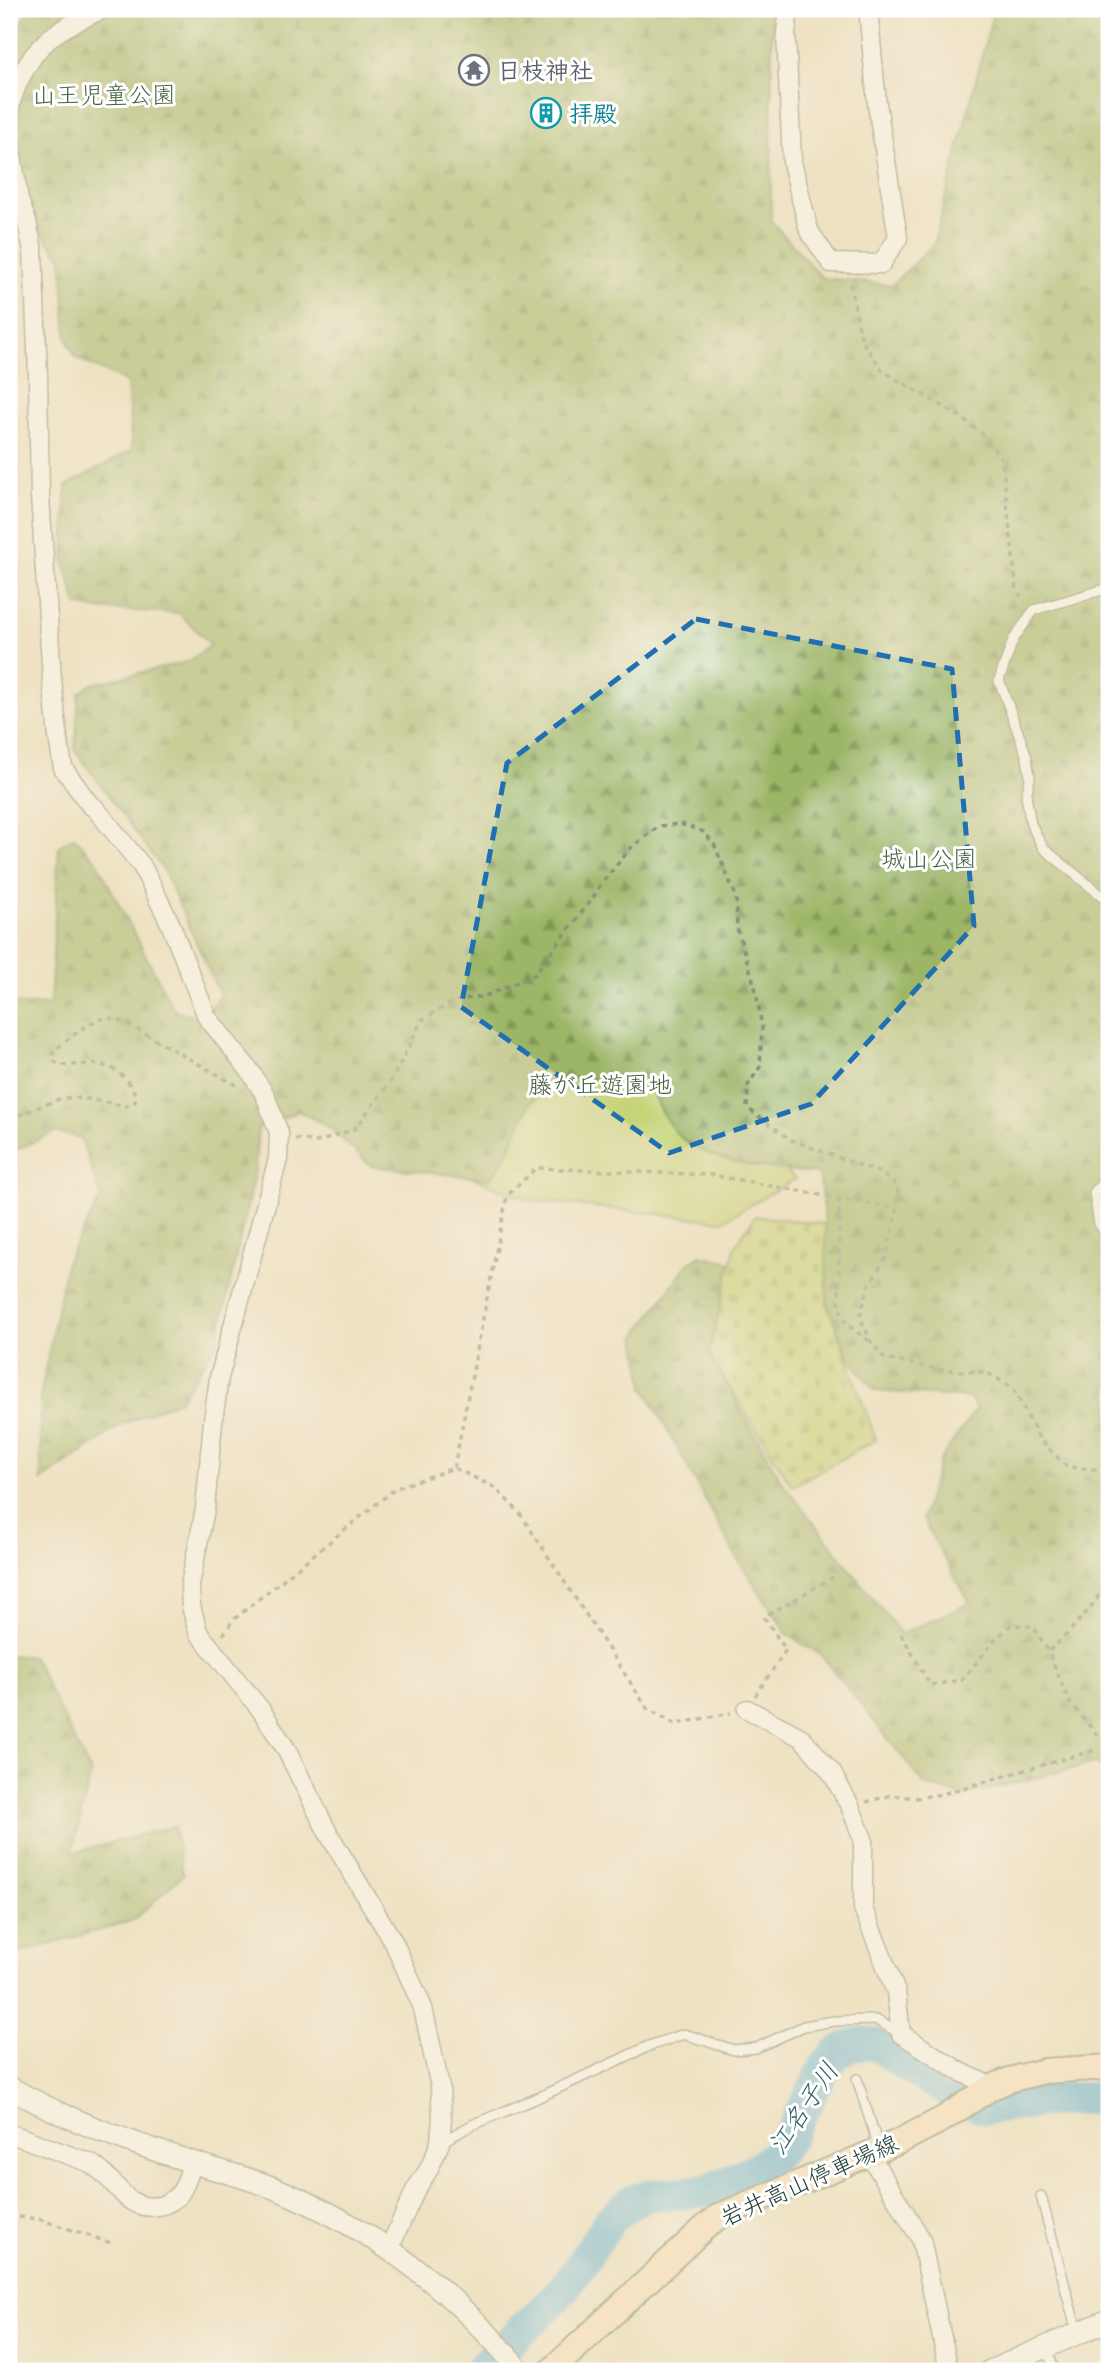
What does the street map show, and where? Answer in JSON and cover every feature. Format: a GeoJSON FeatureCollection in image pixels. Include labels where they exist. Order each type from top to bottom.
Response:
{"type":"FeatureCollection","features":[{"type":"Feature","properties":{"kind":"main road","name":"岩井高山停車場線"},"geometry":{"type":"LineString","coordinates":[[551,2371],[719,2216],[877,2151],[954,2113],[989,2089],[1017,2077],[1044,2071],[1109,2067]]}},
{"type":"Feature","properties":{"kind":"street"},"geometry":{"type":"LineString","coordinates":[[9,112],[22,74],[45,43],[56,33],[103,9]]}},
{"type":"Feature","properties":{"kind":"street"},"geometry":{"type":"LineString","coordinates":[[789,9],[786,33],[792,162],[809,231],[831,263],[881,264],[898,238],[877,104],[868,9]]}},
{"type":"Feature","properties":{"kind":"street"},"geometry":{"type":"LineString","coordinates":[[10,147],[19,200],[33,250],[40,496],[52,679],[63,768],[142,866],[170,923],[207,1017],[250,1071],[265,1095],[279,1133],[278,1159],[219,1378],[205,1509],[190,1586],[191,1606],[198,1632],[214,1648],[261,1710],[286,1749],[327,1831],[394,1943],[423,2008],[440,2087],[440,2143],[388,2249]]}},
{"type":"Feature","properties":{"kind":"street"},"geometry":{"type":"LineString","coordinates":[[747,1709],[802,1738],[832,1773],[850,1806],[863,1839],[863,1908],[896,1992],[901,2034],[989,2089]]}},
{"type":"Feature","properties":{"kind":"street"},"geometry":{"type":"LineString","coordinates":[[9,2087],[36,2103],[192,2162],[285,2192],[338,2217],[426,2275],[484,2330],[515,2365]]}},
{"type":"Feature","properties":{"kind":"street"},"geometry":{"type":"LineString","coordinates":[[9,2133],[90,2163],[102,2170],[127,2197],[147,2207],[160,2206],[180,2194],[192,2162]]}},
{"type":"Feature","properties":{"kind":"street"},"geometry":{"type":"LineString","coordinates":[[877,2151],[921,2239],[949,2371]]}},
{"type":"Feature","properties":{"kind":"street"},"geometry":{"type":"LineString","coordinates":[[990,2371],[1109,2320]]}},
{"type":"Feature","properties":{"kind":"lane"},"geometry":{"type":"LineString","coordinates":[[1109,263],[1106,270],[1109,309]]}},
{"type":"Feature","properties":{"kind":"lane"},"geometry":{"type":"LineString","coordinates":[[1109,588],[1034,610],[1013,640],[999,680],[1027,757],[1030,778],[1026,796],[1031,824],[1043,848],[1109,901]]}},
{"type":"Feature","properties":{"kind":"lane"},"geometry":{"type":"LineString","coordinates":[[1109,1184],[1105,1182],[1094,1192],[1099,1224],[1109,1238]]}},
{"type":"Feature","properties":{"kind":"lane"},"geometry":{"type":"LineString","coordinates":[[440,2143],[474,2124],[649,2046],[684,2034],[734,2050],[756,2048],[804,2026],[834,2021],[877,2020],[901,2034]]}},
{"type":"Feature","properties":{"kind":"lane"},"geometry":{"type":"LineString","coordinates":[[857,2079],[876,2139],[877,2151]]}},
{"type":"Feature","properties":{"kind":"lane"},"geometry":{"type":"LineString","coordinates":[[1041,2196],[1078,2334]]}},
{"type":"Feature","properties":{"kind":"lane"},"geometry":{"type":"LineString","coordinates":[[1047,2347],[1055,2371]]}},
{"type":"Feature","properties":{"kind":"path"},"geometry":{"type":"LineString","coordinates":[[505,9],[511,27]]}},
{"type":"Feature","properties":{"kind":"path"},"geometry":{"type":"LineString","coordinates":[[850,284],[862,341],[883,371],[958,415],[981,433],[1002,459],[1017,592],[1034,610]]}},
{"type":"Feature","properties":{"kind":"path"},"geometry":{"type":"LineString","coordinates":[[279,1133],[294,1139],[318,1142],[355,1129],[393,1078],[422,1020],[454,1001],[485,996],[534,975],[631,848],[659,826],[681,824],[704,832],[714,844],[736,896],[737,928],[755,987],[762,1026],[760,1067],[748,1085],[747,1108],[791,1140],[881,1172],[898,1186],[897,1209],[886,1257],[867,1287],[860,1317],[871,1342]]}},
{"type":"Feature","properties":{"kind":"path"},"geometry":{"type":"LineString","coordinates":[[9,1119],[62,1098],[126,1105],[135,1102],[134,1089],[123,1076],[108,1066],[89,1063],[59,1065],[54,1061],[53,1052],[61,1044],[104,1018],[113,1018],[127,1024],[246,1090],[269,1111]]}},
{"type":"Feature","properties":{"kind":"path"},"geometry":{"type":"LineString","coordinates":[[454,1468],[507,1196],[536,1168],[712,1175],[897,1209]]}},
{"type":"Feature","properties":{"kind":"path"},"geometry":{"type":"LineString","coordinates":[[839,1199],[839,1305],[846,1324],[871,1342],[885,1359],[943,1370],[986,1372],[1013,1388],[1040,1440],[1067,1467],[1104,1470],[1109,1468]]}},
{"type":"Feature","properties":{"kind":"path"},"geometry":{"type":"LineString","coordinates":[[214,1648],[233,1620],[396,1488],[454,1468],[494,1487],[519,1512],[648,1708],[676,1724],[747,1709],[786,1650],[764,1617],[834,1577]]}},
{"type":"Feature","properties":{"kind":"path"},"geometry":{"type":"LineString","coordinates":[[1048,1651],[1071,1631],[1098,1598],[1109,1577]]}},
{"type":"Feature","properties":{"kind":"path"},"geometry":{"type":"LineString","coordinates":[[850,1806],[892,1795],[916,1798],[942,1794],[1109,1747],[1070,1703],[1048,1651],[1033,1626],[1011,1625],[962,1680],[930,1685],[901,1634]]}},
{"type":"Feature","properties":{"kind":"path"},"geometry":{"type":"LineString","coordinates":[[9,2216],[39,2219],[114,2244]]}},
{"type":"Feature","properties":{"kind":"highlighted area"},"geometry":{"type":"Polygon","coordinates":[[[696,619],[952,669],[974,926],[811,1104],[669,1153],[461,1007],[507,763],[696,619]]]}},
{"type":"Feature","properties":{"kind":"green space"},"geometry":{"type":"Polygon","coordinates":[[[29,9],[772,9],[771,221],[822,278],[892,285],[934,243],[994,9],[1109,9],[1109,1772],[1095,1763],[963,1796],[925,1785],[821,1655],[788,1635],[737,1558],[644,1387],[636,1336],[688,1263],[700,1255],[731,1262],[709,1354],[782,1482],[901,1634],[970,1603],[922,1519],[940,1460],[976,1409],[970,1398],[875,1391],[848,1357],[827,1303],[825,1224],[819,1174],[749,1165],[699,1149],[673,1129],[650,1086],[616,1080],[555,1078],[530,1103],[505,1158],[490,1179],[371,1166],[329,1127],[299,1111],[258,1128],[255,1170],[217,1343],[180,1400],[123,1424],[41,1481],[40,1398],[66,1262],[101,1197],[81,1138],[55,1132],[9,1151],[9,1003],[50,1004],[59,846],[74,837],[96,860],[174,1010],[202,1018],[220,995],[164,871],[75,750],[79,693],[92,684],[187,662],[211,645],[179,613],[92,609],[77,605],[64,562],[66,486],[132,450],[127,382],[76,358],[67,340],[62,259],[9,191],[9,47],[29,9]]]}},
{"type":"Feature","properties":{"kind":"green space","name":"藤が丘遊園地"},"geometry":{"type":"Polygon","coordinates":[[[513,982],[734,1124],[795,1179],[722,1221],[529,1200],[428,1160],[513,982]]]}},
{"type":"Feature","properties":{"kind":"green space"},"geometry":{"type":"Polygon","coordinates":[[[755,1216],[825,1224],[827,1303],[876,1440],[792,1486],[709,1354],[735,1247],[755,1216]]]}},
{"type":"Feature","properties":{"kind":"green space"},"geometry":{"type":"Polygon","coordinates":[[[9,1655],[33,1657],[91,1773],[72,1853],[174,1826],[183,1875],[134,1920],[9,1954],[9,1655]]]}},
{"type":"Feature","properties":{"kind":"waterway","name":"江名子川"},"geometry":{"type":"LineString","coordinates":[[479,2371],[554,2300],[609,2221],[632,2201],[651,2195],[707,2191],[758,2168],[776,2154],[789,2137],[825,2067],[836,2054],[850,2046],[865,2043],[877,2045],[955,2095],[986,2108],[1062,2099],[1109,2098]]}},
{"type":"Feature","properties":{"kind":"place","name":"日枝神社"},"geometry":{"type":"Point","coordinates":[474,70]}},
{"type":"Feature","properties":{"kind":"place","name":"拝殿"},"geometry":{"type":"Point","coordinates":[546,113]}},
{"type":"Feature","properties":{"kind":"park label","name":"山王児童公園"},"geometry":{"type":"Point","coordinates":[104,94]}},
{"type":"Feature","properties":{"kind":"park label","name":"城山公園"},"geometry":{"type":"Point","coordinates":[929,858]}}]}
